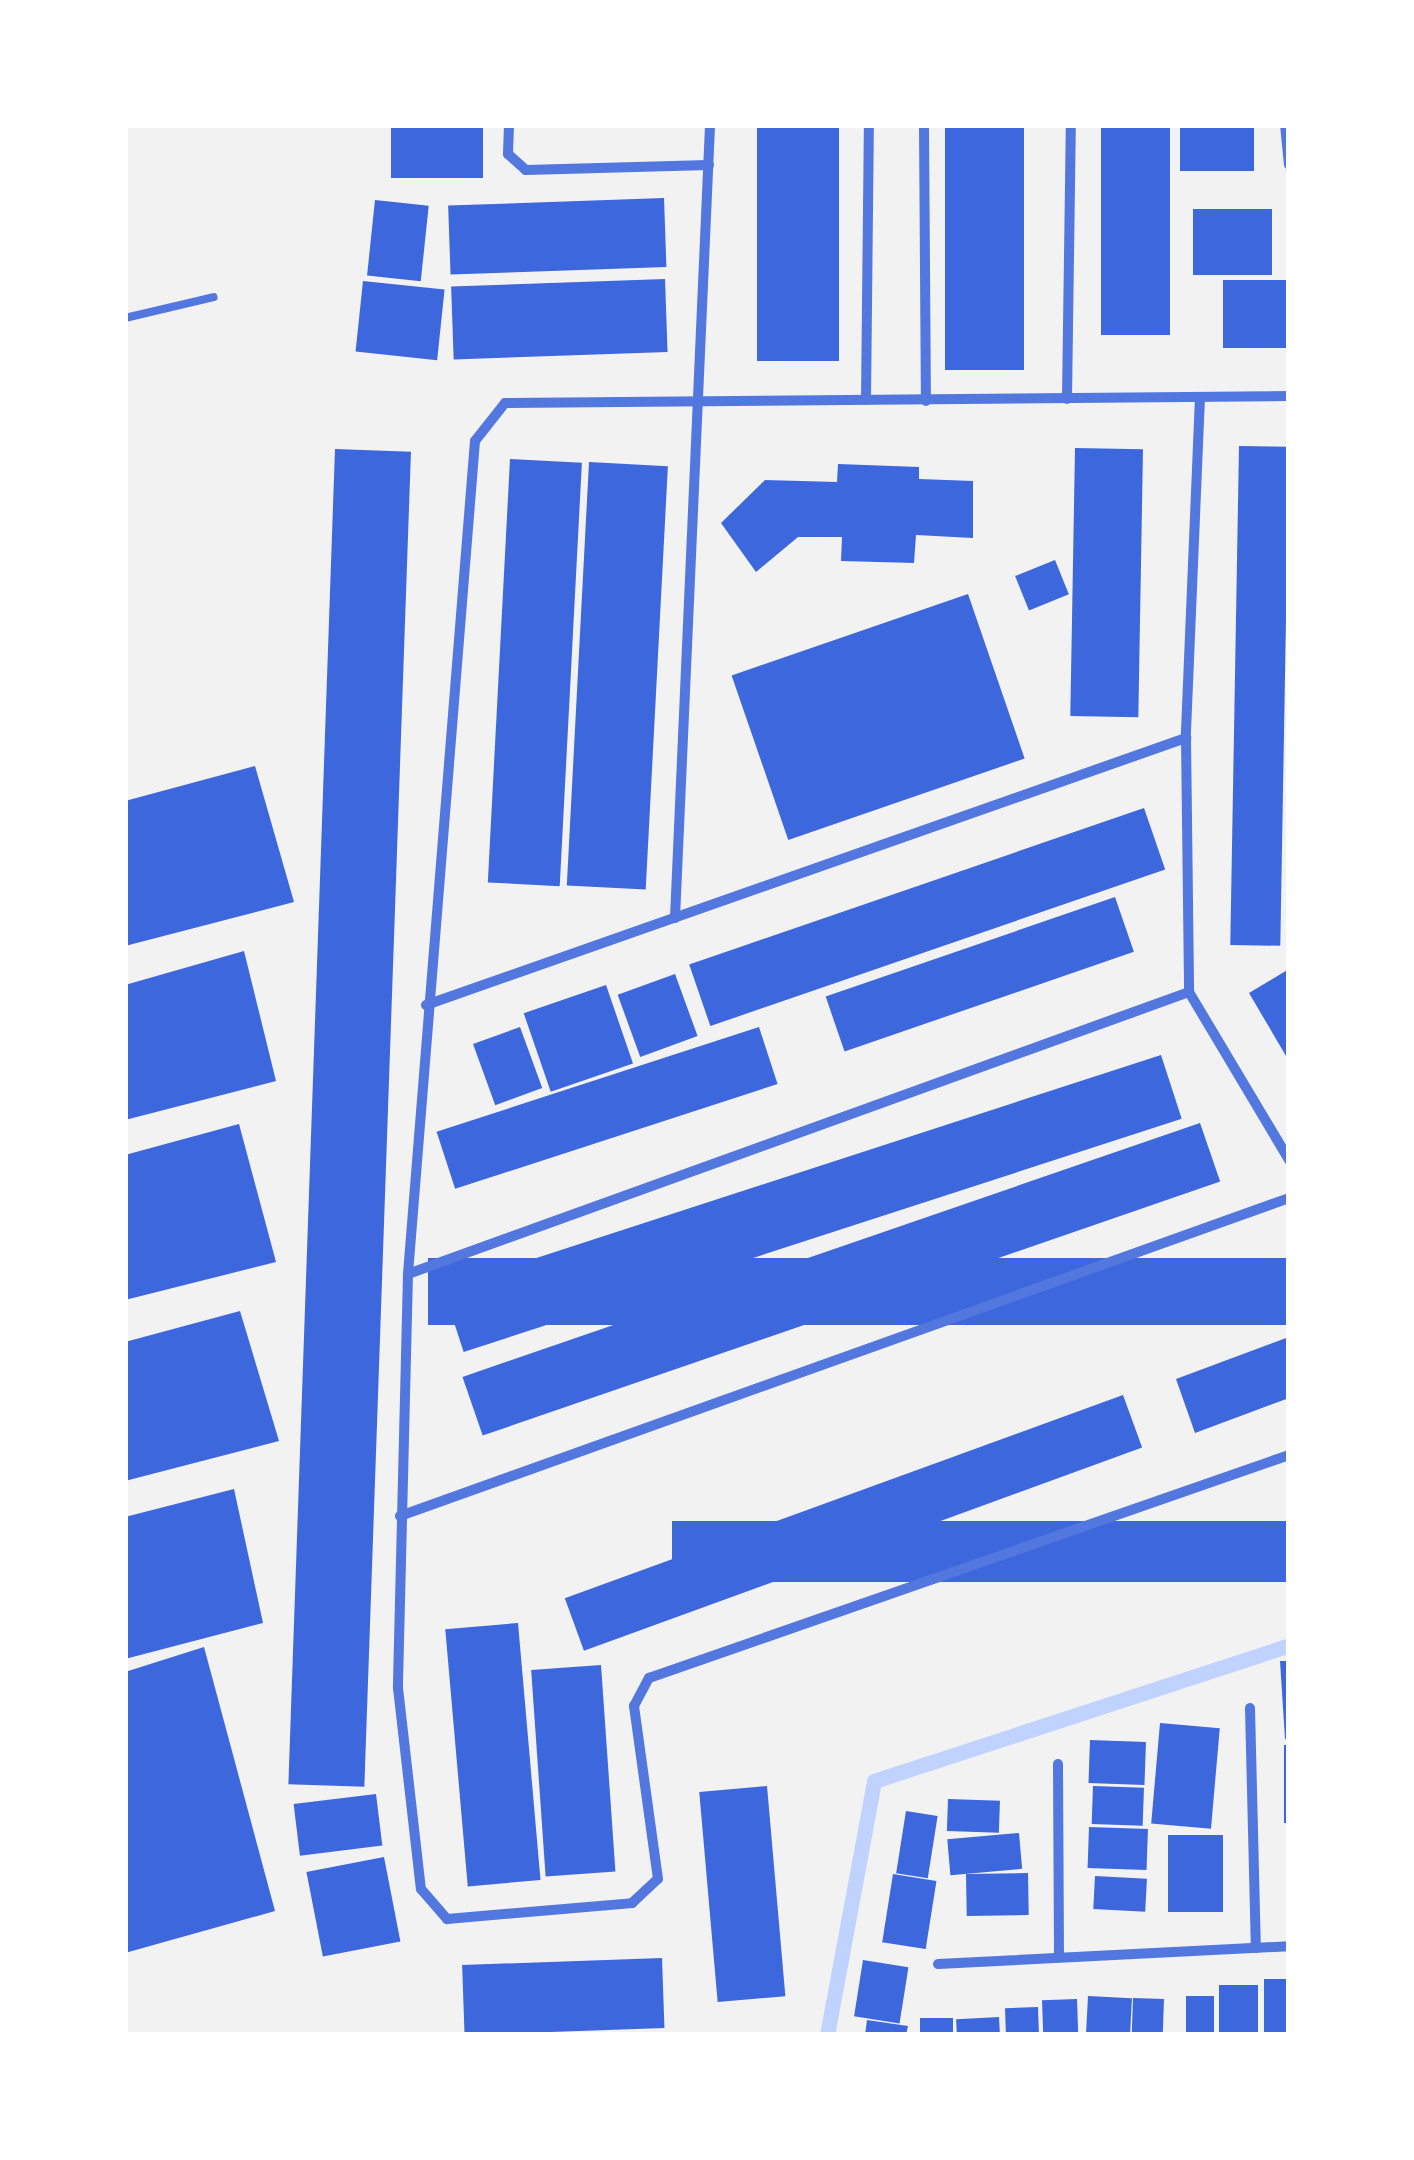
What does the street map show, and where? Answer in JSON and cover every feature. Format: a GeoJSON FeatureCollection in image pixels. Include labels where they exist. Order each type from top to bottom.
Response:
{"type":"FeatureCollection","features":[{"type":"Feature","properties":{"kind":"street"},"geometry":{"type":"LineString","coordinates":[[509,125],[508,154],[526,170],[708,165]]}},
{"type":"Feature","properties":{"kind":"street"},"geometry":{"type":"LineString","coordinates":[[676,918],[710,125]]}},
{"type":"Feature","properties":{"kind":"street"},"geometry":{"type":"LineString","coordinates":[[866,400],[869,125]]}},
{"type":"Feature","properties":{"kind":"street"},"geometry":{"type":"LineString","coordinates":[[924,125],[926,400]]}},
{"type":"Feature","properties":{"kind":"street"},"geometry":{"type":"LineString","coordinates":[[1067,398],[1070,125]]}},
{"type":"Feature","properties":{"kind":"street"},"geometry":{"type":"LineString","coordinates":[[1285,125],[1289,165]]}},
{"type":"Feature","properties":{"kind":"street"},"geometry":{"type":"LineString","coordinates":[[1289,396],[505,403],[475,441],[426,1005],[408,1274],[398,1688],[422,1889],[446,1919],[632,1903],[658,1878],[634,1706],[649,1678],[1289,1455]]}},
{"type":"Feature","properties":{"kind":"street"},"geometry":{"type":"LineString","coordinates":[[1200,397],[1186,738],[1189,992],[1289,1160]]}},
{"type":"Feature","properties":{"kind":"street"},"geometry":{"type":"LineString","coordinates":[[426,1005],[1186,738]]}},
{"type":"Feature","properties":{"kind":"street"},"geometry":{"type":"LineString","coordinates":[[408,1274],[1189,992]]}},
{"type":"Feature","properties":{"kind":"street"},"geometry":{"type":"LineString","coordinates":[[400,1516],[1289,1198]]}},
{"type":"Feature","properties":{"kind":"street"},"geometry":{"type":"LineString","coordinates":[[1250,1708],[1256,1948]]}},
{"type":"Feature","properties":{"kind":"street"},"geometry":{"type":"LineString","coordinates":[[1058,1764],[1058,1958]]}},
{"type":"Feature","properties":{"kind":"street"},"geometry":{"type":"LineString","coordinates":[[938,1964],[1289,1946]]}},
{"type":"Feature","properties":{"kind":"lane"},"geometry":{"type":"LineString","coordinates":[[125,318],[214,296]]}},
{"type":"Feature","properties":{"kind":"building"},"geometry":{"type":"Polygon","coordinates":[[[391,125],[483,125],[483,178],[391,178],[391,125]]]}},
{"type":"Feature","properties":{"kind":"building"},"geometry":{"type":"Polygon","coordinates":[[[757,125],[839,125],[839,361],[757,361],[757,125]]]}},
{"type":"Feature","properties":{"kind":"building"},"geometry":{"type":"Polygon","coordinates":[[[945,125],[1024,125],[1024,370],[945,370],[945,125]]]}},
{"type":"Feature","properties":{"kind":"building"},"geometry":{"type":"Polygon","coordinates":[[[1101,125],[1170,125],[1170,335],[1101,335],[1101,125]]]}},
{"type":"Feature","properties":{"kind":"building"},"geometry":{"type":"Polygon","coordinates":[[[1180,125],[1254,125],[1254,171],[1180,171],[1180,125]]]}},
{"type":"Feature","properties":{"kind":"building"},"geometry":{"type":"Polygon","coordinates":[[[664,198],[666,267],[451,274],[448,206],[664,198]]]}},
{"type":"Feature","properties":{"kind":"building"},"geometry":{"type":"Polygon","coordinates":[[[375,200],[429,206],[421,281],[367,276],[375,200]]]}},
{"type":"Feature","properties":{"kind":"building"},"geometry":{"type":"Polygon","coordinates":[[[1193,209],[1272,209],[1272,275],[1193,275],[1193,209]]]}},
{"type":"Feature","properties":{"kind":"building"},"geometry":{"type":"Polygon","coordinates":[[[665,279],[668,352],[454,359],[451,286],[665,279]]]}},
{"type":"Feature","properties":{"kind":"building"},"geometry":{"type":"Polygon","coordinates":[[[1223,280],[1289,280],[1289,348],[1223,348],[1223,280]]]}},
{"type":"Feature","properties":{"kind":"building"},"geometry":{"type":"Polygon","coordinates":[[[363,281],[445,290],[437,360],[356,352],[363,281]]]}},
{"type":"Feature","properties":{"kind":"building"},"geometry":{"type":"Polygon","coordinates":[[[1239,446],[1289,447],[1280,946],[1230,945],[1239,446]]]}},
{"type":"Feature","properties":{"kind":"building"},"geometry":{"type":"Polygon","coordinates":[[[1075,448],[1143,449],[1138,717],[1070,716],[1075,448]]]}},
{"type":"Feature","properties":{"kind":"building"},"geometry":{"type":"Polygon","coordinates":[[[335,449],[411,452],[364,1787],[288,1784],[335,449]]]}},
{"type":"Feature","properties":{"kind":"building"},"geometry":{"type":"Polygon","coordinates":[[[510,459],[582,463],[560,886],[488,882],[510,459]]]}},
{"type":"Feature","properties":{"kind":"building"},"geometry":{"type":"Polygon","coordinates":[[[589,462],[668,466],[646,890],[567,885],[589,462]]]}},
{"type":"Feature","properties":{"kind":"building"},"geometry":{"type":"Polygon","coordinates":[[[838,464],[919,467],[919,479],[973,481],[973,538],[916,535],[914,563],[841,561],[842,537],[798,537],[756,572],[721,523],[765,480],[837,482],[838,464]]]}},
{"type":"Feature","properties":{"kind":"building"},"geometry":{"type":"Polygon","coordinates":[[[1055,560],[1069,594],[1029,610],[1015,576],[1055,560]]]}},
{"type":"Feature","properties":{"kind":"building"},"geometry":{"type":"Polygon","coordinates":[[[968,594],[1025,759],[788,840],[732,675],[968,594]]]}},
{"type":"Feature","properties":{"kind":"building"},"geometry":{"type":"Polygon","coordinates":[[[255,766],[294,902],[125,946],[125,801],[255,766]]]}},
{"type":"Feature","properties":{"kind":"building"},"geometry":{"type":"Polygon","coordinates":[[[1144,808],[1165,869],[710,1026],[689,965],[1144,808]]]}},
{"type":"Feature","properties":{"kind":"building"},"geometry":{"type":"Polygon","coordinates":[[[1115,897],[1134,952],[845,1051],[826,997],[1115,897]]]}},
{"type":"Feature","properties":{"kind":"building"},"geometry":{"type":"Polygon","coordinates":[[[244,951],[276,1081],[125,1120],[125,985],[244,951]]]}},
{"type":"Feature","properties":{"kind":"building"},"geometry":{"type":"Polygon","coordinates":[[[1289,969],[1289,1061],[1249,993],[1289,969]]]}},
{"type":"Feature","properties":{"kind":"building"},"geometry":{"type":"Polygon","coordinates":[[[675,974],[698,1036],[640,1057],[618,995],[675,974]]]}},
{"type":"Feature","properties":{"kind":"building"},"geometry":{"type":"Polygon","coordinates":[[[606,985],[633,1063],[551,1092],[524,1013],[606,985]]]}},
{"type":"Feature","properties":{"kind":"building"},"geometry":{"type":"Polygon","coordinates":[[[520,1027],[542,1088],[495,1105],[473,1044],[520,1027]]]}},
{"type":"Feature","properties":{"kind":"building"},"geometry":{"type":"Polygon","coordinates":[[[759,1027],[778,1084],[455,1189],[437,1132],[759,1027]]]}},
{"type":"Feature","properties":{"kind":"building"},"geometry":{"type":"Polygon","coordinates":[[[1161,1055],[1182,1119],[464,1352],[443,1288],[1161,1055]]]}},
{"type":"Feature","properties":{"kind":"building"},"geometry":{"type":"Polygon","coordinates":[[[1200,1123],[1220,1182],[483,1436],[462,1377],[1200,1123]]]}},
{"type":"Feature","properties":{"kind":"building"},"geometry":{"type":"Polygon","coordinates":[[[239,1124],[276,1262],[125,1300],[125,1155],[239,1124]]]}},
{"type":"Feature","properties":{"kind":"building"},"geometry":{"type":"Polygon","coordinates":[[[428,1258],[1289,1258],[1289,1325],[428,1325],[428,1258]]]}},
{"type":"Feature","properties":{"kind":"building"},"geometry":{"type":"Polygon","coordinates":[[[240,1311],[279,1441],[125,1481],[125,1342],[240,1311]]]}},
{"type":"Feature","properties":{"kind":"building"},"geometry":{"type":"Polygon","coordinates":[[[1289,1337],[1289,1398],[1195,1433],[1176,1379],[1289,1337]]]}},
{"type":"Feature","properties":{"kind":"building"},"geometry":{"type":"Polygon","coordinates":[[[1123,1395],[1142,1448],[584,1651],[565,1598],[1123,1395]]]}},
{"type":"Feature","properties":{"kind":"building"},"geometry":{"type":"Polygon","coordinates":[[[234,1489],[263,1623],[125,1659],[125,1517],[234,1489]]]}},
{"type":"Feature","properties":{"kind":"building"},"geometry":{"type":"Polygon","coordinates":[[[672,1521],[1289,1521],[1289,1582],[672,1582],[672,1521]]]}},
{"type":"Feature","properties":{"kind":"building"},"geometry":{"type":"Polygon","coordinates":[[[518,1623],[540,1880],[468,1886],[445,1629],[518,1623]]]}},
{"type":"Feature","properties":{"kind":"building"},"geometry":{"type":"Polygon","coordinates":[[[204,1647],[275,1911],[125,1953],[125,1672],[204,1647]]]}},
{"type":"Feature","properties":{"kind":"building"},"geometry":{"type":"Polygon","coordinates":[[[1280,1661],[1289,1661],[1289,1739],[1285,1739],[1280,1661]]]}},
{"type":"Feature","properties":{"kind":"building"},"geometry":{"type":"Polygon","coordinates":[[[601,1665],[615,1871],[546,1876],[531,1670],[601,1665]]]}},
{"type":"Feature","properties":{"kind":"building"},"geometry":{"type":"Polygon","coordinates":[[[1160,1723],[1220,1728],[1211,1829],[1151,1824],[1160,1723]]]}},
{"type":"Feature","properties":{"kind":"building"},"geometry":{"type":"Polygon","coordinates":[[[1090,1740],[1146,1742],[1144,1785],[1088,1783],[1090,1740]]]}},
{"type":"Feature","properties":{"kind":"building"},"geometry":{"type":"Polygon","coordinates":[[[1284,1745],[1289,1745],[1289,1823],[1284,1823],[1284,1745]]]}},
{"type":"Feature","properties":{"kind":"building"},"geometry":{"type":"Polygon","coordinates":[[[767,1786],[785,1996],[718,2002],[699,1792],[767,1786]]]}},
{"type":"Feature","properties":{"kind":"building"},"geometry":{"type":"Polygon","coordinates":[[[1093,1786],[1144,1788],[1143,1826],[1092,1824],[1093,1786]]]}},
{"type":"Feature","properties":{"kind":"building"},"geometry":{"type":"Polygon","coordinates":[[[376,1794],[382,1846],[300,1856],[294,1804],[376,1794]]]}},
{"type":"Feature","properties":{"kind":"building"},"geometry":{"type":"Polygon","coordinates":[[[948,1799],[1000,1801],[999,1833],[947,1831],[948,1799]]]}},
{"type":"Feature","properties":{"kind":"building"},"geometry":{"type":"Polygon","coordinates":[[[906,1811],[938,1816],[928,1878],[896,1873],[906,1811]]]}},
{"type":"Feature","properties":{"kind":"building"},"geometry":{"type":"Polygon","coordinates":[[[1089,1827],[1148,1829],[1147,1870],[1088,1868],[1089,1827]]]}},
{"type":"Feature","properties":{"kind":"building"},"geometry":{"type":"Polygon","coordinates":[[[1019,1833],[1022,1869],[950,1875],[947,1839],[1019,1833]]]}},
{"type":"Feature","properties":{"kind":"building"},"geometry":{"type":"Polygon","coordinates":[[[1168,1835],[1223,1835],[1223,1912],[1168,1912],[1168,1835]]]}},
{"type":"Feature","properties":{"kind":"building"},"geometry":{"type":"Polygon","coordinates":[[[384,1857],[400,1941],[323,1956],[306,1872],[384,1857]]]}},
{"type":"Feature","properties":{"kind":"building"},"geometry":{"type":"Polygon","coordinates":[[[1028,1873],[1029,1915],[967,1916],[966,1874],[1028,1873]]]}},
{"type":"Feature","properties":{"kind":"building"},"geometry":{"type":"Polygon","coordinates":[[[893,1874],[936,1881],[926,1949],[882,1942],[893,1874]]]}},
{"type":"Feature","properties":{"kind":"building"},"geometry":{"type":"Polygon","coordinates":[[[1095,1876],[1147,1879],[1145,1912],[1093,1909],[1095,1876]]]}},
{"type":"Feature","properties":{"kind":"building"},"geometry":{"type":"Polygon","coordinates":[[[662,1958],[664,2028],[465,2035],[462,1965],[662,1958]]]}},
{"type":"Feature","properties":{"kind":"building"},"geometry":{"type":"Polygon","coordinates":[[[863,1960],[908,1967],[900,2023],[854,2016],[863,1960]]]}},
{"type":"Feature","properties":{"kind":"building"},"geometry":{"type":"Polygon","coordinates":[[[1264,1979],[1289,1979],[1289,2035],[1264,2035],[1264,1979]]]}},
{"type":"Feature","properties":{"kind":"building"},"geometry":{"type":"Polygon","coordinates":[[[1219,1985],[1258,1985],[1258,2035],[1219,2035],[1219,1985]]]}},
{"type":"Feature","properties":{"kind":"building"},"geometry":{"type":"Polygon","coordinates":[[[1088,1996],[1132,1998],[1130,2035],[1086,2035],[1088,1996]]]}},
{"type":"Feature","properties":{"kind":"building"},"geometry":{"type":"Polygon","coordinates":[[[1186,1996],[1214,1996],[1214,2035],[1186,2035],[1186,1996]]]}},
{"type":"Feature","properties":{"kind":"building"},"geometry":{"type":"Polygon","coordinates":[[[1133,1998],[1164,1999],[1163,2035],[1132,2035],[1133,1998]]]}},
{"type":"Feature","properties":{"kind":"building"},"geometry":{"type":"Polygon","coordinates":[[[1077,1999],[1078,2035],[1043,2035],[1042,2000],[1077,1999]]]}},
{"type":"Feature","properties":{"kind":"building"},"geometry":{"type":"Polygon","coordinates":[[[1038,2007],[1039,2035],[1006,2035],[1005,2008],[1038,2007]]]}},
{"type":"Feature","properties":{"kind":"building"},"geometry":{"type":"Polygon","coordinates":[[[999,2017],[1000,2035],[957,2035],[956,2019],[999,2017]]]}},
{"type":"Feature","properties":{"kind":"building"},"geometry":{"type":"Polygon","coordinates":[[[920,2018],[953,2018],[953,2035],[920,2035],[920,2018]]]}},
{"type":"Feature","properties":{"kind":"building"},"geometry":{"type":"Polygon","coordinates":[[[867,2020],[908,2026],[906,2035],[865,2035],[867,2020]]]}},
{"type":"Feature","properties":{"kind":"waterway"},"geometry":{"type":"LineString","coordinates":[[827,2035],[874,1781],[1289,1645]]}}]}
